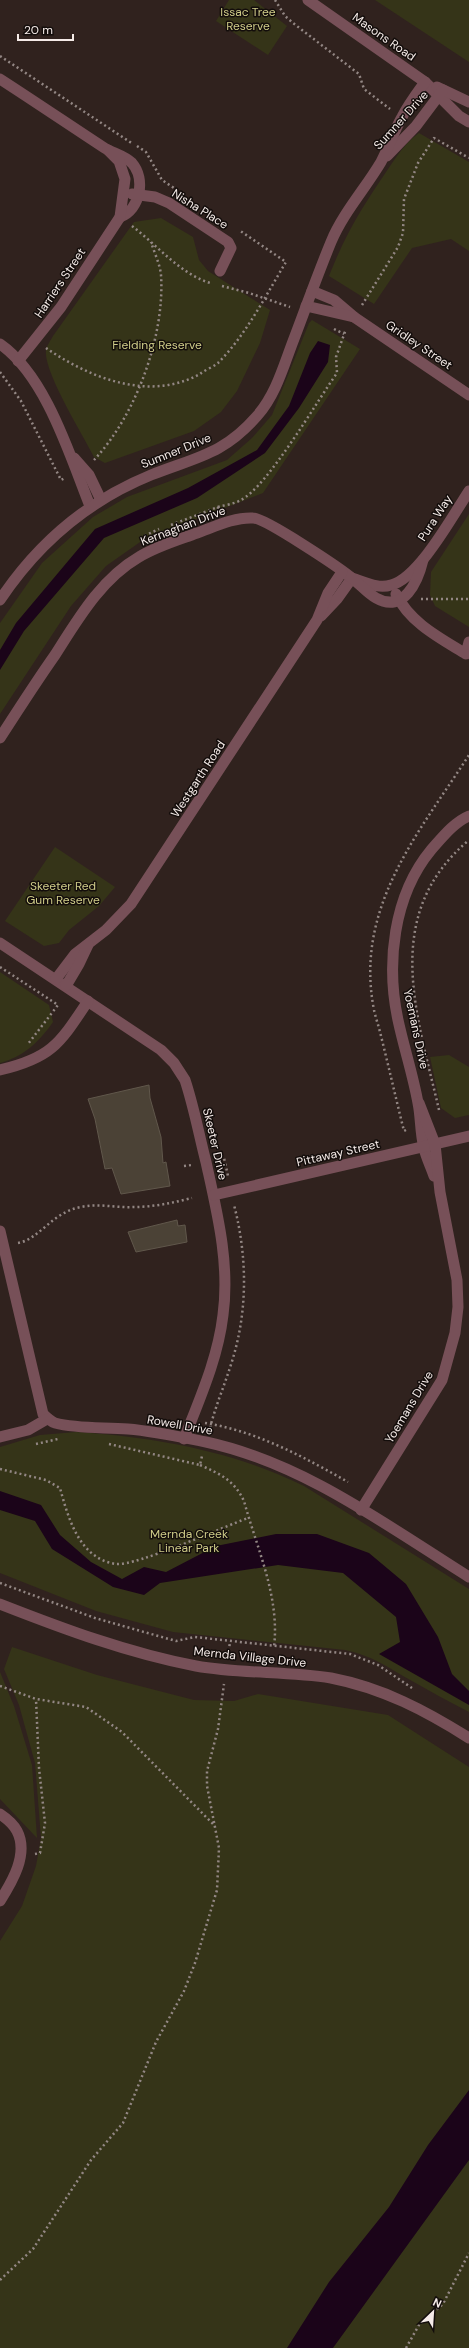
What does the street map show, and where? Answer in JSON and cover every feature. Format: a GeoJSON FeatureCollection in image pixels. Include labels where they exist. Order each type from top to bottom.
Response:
{"type":"FeatureCollection","features":[{"type":"Feature","properties":{"kind":"street","name":"Masons Road"},"geometry":{"type":"LineString","coordinates":[[308,0],[442,93],[469,102]]}},
{"type":"Feature","properties":{"kind":"street","name":"Harriers Street"},"geometry":{"type":"LineString","coordinates":[[0,79],[108,150],[131,163],[138,172],[140,183],[139,195],[128,215],[120,218]]}},
{"type":"Feature","properties":{"kind":"street","name":"Sumner Drive"},"geometry":{"type":"LineString","coordinates":[[0,600],[29,560],[51,537],[90,506],[151,475],[212,453],[240,435],[259,414],[272,395],[332,240],[381,161],[402,117],[425,82]]}},
{"type":"Feature","properties":{"kind":"street","name":"Sumner Drive"},"geometry":{"type":"LineString","coordinates":[[381,161],[416,126],[442,93]]}},
{"type":"Feature","properties":{"kind":"street","name":"Masons Road"},"geometry":{"type":"LineString","coordinates":[[442,93],[459,116],[469,122]]}},
{"type":"Feature","properties":{"kind":"street","name":"Harriers Street"},"geometry":{"type":"LineString","coordinates":[[18,361],[36,340],[120,218],[125,193],[123,169],[119,161],[108,150]]}},
{"type":"Feature","properties":{"kind":"street","name":"Nisha Place"},"geometry":{"type":"LineString","coordinates":[[125,193],[155,197],[169,203],[228,242],[231,248],[230,253],[220,271]]}},
{"type":"Feature","properties":{"kind":"street","name":"Gridley Street"},"geometry":{"type":"LineString","coordinates":[[312,291],[339,304],[354,317],[469,395]]}},
{"type":"Feature","properties":{"kind":"street","name":"Gridley Street"},"geometry":{"type":"LineString","coordinates":[[306,306],[354,317]]}},
{"type":"Feature","properties":{"kind":"street"},"geometry":{"type":"LineString","coordinates":[[0,344],[18,361],[39,389],[71,455],[101,500]]}},
{"type":"Feature","properties":{"kind":"street"},"geometry":{"type":"LineString","coordinates":[[81,471],[90,506]]}},
{"type":"Feature","properties":{"kind":"street","name":"Pura Way"},"geometry":{"type":"LineString","coordinates":[[392,585],[399,582],[423,560],[469,491]]}},
{"type":"Feature","properties":{"kind":"street","name":"Kernaghan Drive"},"geometry":{"type":"LineString","coordinates":[[0,738],[96,594],[118,573],[138,557],[162,546],[229,522],[253,518],[272,525],[352,578],[378,599],[389,602],[399,600]]}},
{"type":"Feature","properties":{"kind":"street","name":"Pura Way"},"geometry":{"type":"LineString","coordinates":[[399,600],[409,593],[419,577],[423,560]]}},
{"type":"Feature","properties":{"kind":"street","name":"Westgarth Road"},"geometry":{"type":"LineString","coordinates":[[56,979],[75,954],[106,930],[131,904],[316,620],[328,593],[342,572]]}},
{"type":"Feature","properties":{"kind":"street","name":"Kernaghan Drive"},"geometry":{"type":"LineString","coordinates":[[352,578],[375,585],[392,585]]}},
{"type":"Feature","properties":{"kind":"street","name":"Westgarth Road"},"geometry":{"type":"LineString","coordinates":[[316,620],[338,600],[352,578]]}},
{"type":"Feature","properties":{"kind":"street"},"geometry":{"type":"LineString","coordinates":[[392,585],[399,600],[419,623],[466,654],[469,642]]}},
{"type":"Feature","properties":{"kind":"street","name":"Yoemans Drive"},"geometry":{"type":"LineString","coordinates":[[440,1192],[423,1147],[424,1126],[398,1019],[394,987],[393,958],[396,929],[404,900],[416,873],[444,836],[469,816]]}},
{"type":"Feature","properties":{"kind":"street","name":"Skeeter Drive"},"geometry":{"type":"LineString","coordinates":[[0,943],[161,1050],[174,1063],[185,1080],[192,1101],[214,1195],[223,1250],[225,1284],[223,1315],[211,1368],[184,1439]]}},
{"type":"Feature","properties":{"kind":"street","name":"Westgarth Road"},"geometry":{"type":"LineString","coordinates":[[66,986],[89,943]]}},
{"type":"Feature","properties":{"kind":"street"},"geometry":{"type":"LineString","coordinates":[[0,1070],[25,1064],[54,1048],[88,1001]]}},
{"type":"Feature","properties":{"kind":"street","name":"Yoemans Drive"},"geometry":{"type":"LineString","coordinates":[[361,1510],[442,1380],[455,1333],[458,1307],[457,1280],[440,1192],[435,1144],[424,1126]]}},
{"type":"Feature","properties":{"kind":"street","name":"Pittaway Street"},"geometry":{"type":"LineString","coordinates":[[214,1195],[469,1136]]}},
{"type":"Feature","properties":{"kind":"street"},"geometry":{"type":"LineString","coordinates":[[0,1232],[43,1414],[47,1418],[28,1430],[0,1436]]}},
{"type":"Feature","properties":{"kind":"street","name":"Rowell Drive"},"geometry":{"type":"LineString","coordinates":[[47,1418],[62,1424],[130,1430],[206,1442],[274,1464],[311,1481],[469,1577]]}},
{"type":"Feature","properties":{"kind":"street","name":"Mernda Village Drive"},"geometry":{"type":"LineString","coordinates":[[0,1604],[105,1643],[166,1660],[226,1670],[331,1678],[363,1685],[408,1702],[469,1738]]}},
{"type":"Feature","properties":{"kind":"street"},"geometry":{"type":"LineString","coordinates":[[0,1814],[17,1830],[21,1840],[21,1855],[7,1890],[0,1901]]}},
{"type":"Feature","properties":{"kind":"path"},"geometry":{"type":"LineString","coordinates":[[275,0],[285,16],[359,74],[364,89],[402,117]]}},
{"type":"Feature","properties":{"kind":"path"},"geometry":{"type":"LineString","coordinates":[[0,56],[146,152],[162,180],[175,188]]}},
{"type":"Feature","properties":{"kind":"path"},"geometry":{"type":"LineString","coordinates":[[416,126],[434,138]]}},
{"type":"Feature","properties":{"kind":"path"},"geometry":{"type":"LineString","coordinates":[[36,340],[79,368],[109,380],[141,387],[154,387],[188,381],[217,364],[242,331],[286,262],[234,227]]}},
{"type":"Feature","properties":{"kind":"path"},"geometry":{"type":"LineString","coordinates":[[0,372],[21,401],[61,480],[81,471],[118,427],[141,387],[153,344],[160,305],[161,273],[151,242]]}},
{"type":"Feature","properties":{"kind":"path"},"geometry":{"type":"LineString","coordinates":[[409,593],[417,599],[469,599]]}},
{"type":"Feature","properties":{"kind":"path"},"geometry":{"type":"LineString","coordinates":[[469,755],[401,858],[390,881],[374,932],[372,956],[374,1009],[404,1131],[442,1122],[414,1000],[412,949],[418,922],[431,886],[443,866],[469,840]]}},
{"type":"Feature","properties":{"kind":"path"},"geometry":{"type":"LineString","coordinates":[[0,967],[58,1005],[31,1041],[23,1048]]}},
{"type":"Feature","properties":{"kind":"path"},"geometry":{"type":"LineString","coordinates":[[184,1166],[224,1158],[239,1221],[243,1250],[244,1299],[233,1357],[200,1465]]}},
{"type":"Feature","properties":{"kind":"path"},"geometry":{"type":"LineString","coordinates":[[3,1246],[27,1241],[66,1211],[82,1206],[133,1207],[164,1204],[192,1198]]}},
{"type":"Feature","properties":{"kind":"path"},"geometry":{"type":"LineString","coordinates":[[103,1443],[200,1465],[229,1480],[238,1490],[272,1593],[276,1632],[274,1647]]}},
{"type":"Feature","properties":{"kind":"path"},"geometry":{"type":"LineString","coordinates":[[0,1469],[46,1480],[60,1488],[70,1525],[84,1546],[100,1557],[116,1564],[147,1556],[248,1518]]}},
{"type":"Feature","properties":{"kind":"path"},"geometry":{"type":"LineString","coordinates":[[0,1583],[95,1618],[176,1640],[194,1637],[356,1656],[378,1665],[414,1690]]}},
{"type":"Feature","properties":{"kind":"path"},"geometry":{"type":"LineString","coordinates":[[0,1686],[36,1699],[86,1707],[122,1732],[215,1826]]}},
{"type":"Feature","properties":{"kind":"path"},"geometry":{"type":"LineString","coordinates":[[21,1855],[40,1853],[45,1823],[39,1768],[36,1699]]}},
{"type":"Feature","properties":{"kind":"path"},"geometry":{"type":"LineString","coordinates":[[0,2280],[33,2249],[91,2160],[123,2123],[156,2042],[184,1991],[208,1925],[217,1890],[220,1864],[215,1826],[207,1786],[207,1771],[218,1728]]}},
{"type":"Feature","properties":{"kind":"path"},"geometry":{"type":"LineString","coordinates":[[406,2348],[419,2325],[443,2304],[469,2253]]}},
{"type":"Feature","properties":{"kind":"green space","name":"Issac Tree Reserve"},"geometry":{"type":"Polygon","coordinates":[[[229,0],[254,0],[287,26],[268,55],[216,21],[229,0]]]}},
{"type":"Feature","properties":{"kind":"green space"},"geometry":{"type":"Polygon","coordinates":[[[375,0],[469,0],[469,62],[375,0]]]}},
{"type":"Feature","properties":{"kind":"green space"},"geometry":{"type":"Polygon","coordinates":[[[419,133],[469,162],[469,251],[451,239],[412,248],[374,304],[329,276],[346,238],[365,204],[407,143],[419,133]]]}},
{"type":"Feature","properties":{"kind":"green space","name":"Fielding Reserve"},"geometry":{"type":"Polygon","coordinates":[[[161,218],[193,237],[199,260],[208,271],[270,310],[260,343],[237,391],[221,412],[194,431],[105,463],[94,457],[65,403],[51,372],[47,360],[46,350],[53,336],[134,222],[161,218]]]}},
{"type":"Feature","properties":{"kind":"green space"},"geometry":{"type":"Polygon","coordinates":[[[312,320],[360,349],[263,493],[143,540],[106,566],[71,606],[0,714],[0,623],[42,563],[93,517],[127,497],[227,460],[252,438],[272,415],[309,323],[312,320]]]}},
{"type":"Feature","properties":{"kind":"green space"},"geometry":{"type":"Polygon","coordinates":[[[469,514],[469,627],[435,606],[430,595],[431,572],[469,514]]]}},
{"type":"Feature","properties":{"kind":"green space","name":"Skeeter Red Gum Reserve"},"geometry":{"type":"Polygon","coordinates":[[[55,847],[115,887],[99,906],[69,930],[59,943],[44,946],[5,921],[55,847]]]}},
{"type":"Feature","properties":{"kind":"green space"},"geometry":{"type":"Polygon","coordinates":[[[0,972],[49,1005],[53,1022],[37,1042],[16,1057],[0,1063],[0,972]]]}},
{"type":"Feature","properties":{"kind":"green space"},"geometry":{"type":"Polygon","coordinates":[[[449,1055],[469,1067],[469,1115],[455,1118],[441,1108],[430,1057],[449,1055]]]}},
{"type":"Feature","properties":{"kind":"green space","name":"Mernda Creek Linear Park"},"geometry":{"type":"Polygon","coordinates":[[[76,1432],[106,1434],[164,1442],[193,1448],[221,1455],[277,1474],[304,1486],[469,1589],[469,1712],[380,1662],[354,1652],[173,1632],[96,1611],[0,1573],[0,1447],[40,1435],[76,1432]]]}},
{"type":"Feature","properties":{"kind":"green space"},"geometry":{"type":"Polygon","coordinates":[[[12,1647],[97,1675],[194,1700],[234,1701],[258,1694],[388,1715],[469,1767],[469,2348],[0,2348],[0,1941],[22,1906],[36,1866],[41,1838],[35,1763],[19,1705],[4,1669],[12,1647]]]}},
{"type":"Feature","properties":{"kind":"green space"},"geometry":{"type":"Polygon","coordinates":[[[0,1672],[14,1706],[32,1765],[37,1838],[0,1799],[0,1672]]]}},
{"type":"Feature","properties":{"kind":"shaded area"},"geometry":{"type":"Polygon","coordinates":[[[318,341],[330,345],[328,362],[299,408],[265,453],[197,498],[104,538],[24,631],[0,670],[0,650],[16,623],[95,529],[188,488],[257,450],[289,406],[310,353],[318,341]]]}},
{"type":"Feature","properties":{"kind":"shaded area"},"geometry":{"type":"Polygon","coordinates":[[[0,1491],[41,1505],[60,1535],[91,1562],[122,1579],[144,1567],[166,1572],[216,1546],[276,1534],[317,1534],[369,1553],[406,1584],[438,1637],[452,1674],[469,1691],[469,1705],[379,1654],[400,1642],[396,1617],[343,1573],[278,1565],[160,1583],[144,1595],[113,1587],[52,1549],[35,1521],[0,1510],[0,1491]]]}},
{"type":"Feature","properties":{"kind":"shaded area"},"geometry":{"type":"Polygon","coordinates":[[[469,2090],[469,2160],[333,2348],[287,2348],[329,2282],[389,2207],[428,2145],[469,2090]]]}},
{"type":"Feature","properties":{"kind":"building"},"geometry":{"type":"Polygon","coordinates":[[[149,1085],[150,1098],[161,1137],[163,1163],[166,1162],[170,1186],[121,1194],[112,1168],[105,1169],[95,1119],[88,1099],[149,1085]]]}},
{"type":"Feature","properties":{"kind":"building"},"geometry":{"type":"Polygon","coordinates":[[[177,1220],[178,1226],[185,1225],[187,1242],[136,1252],[128,1232],[177,1220]]]}}]}
